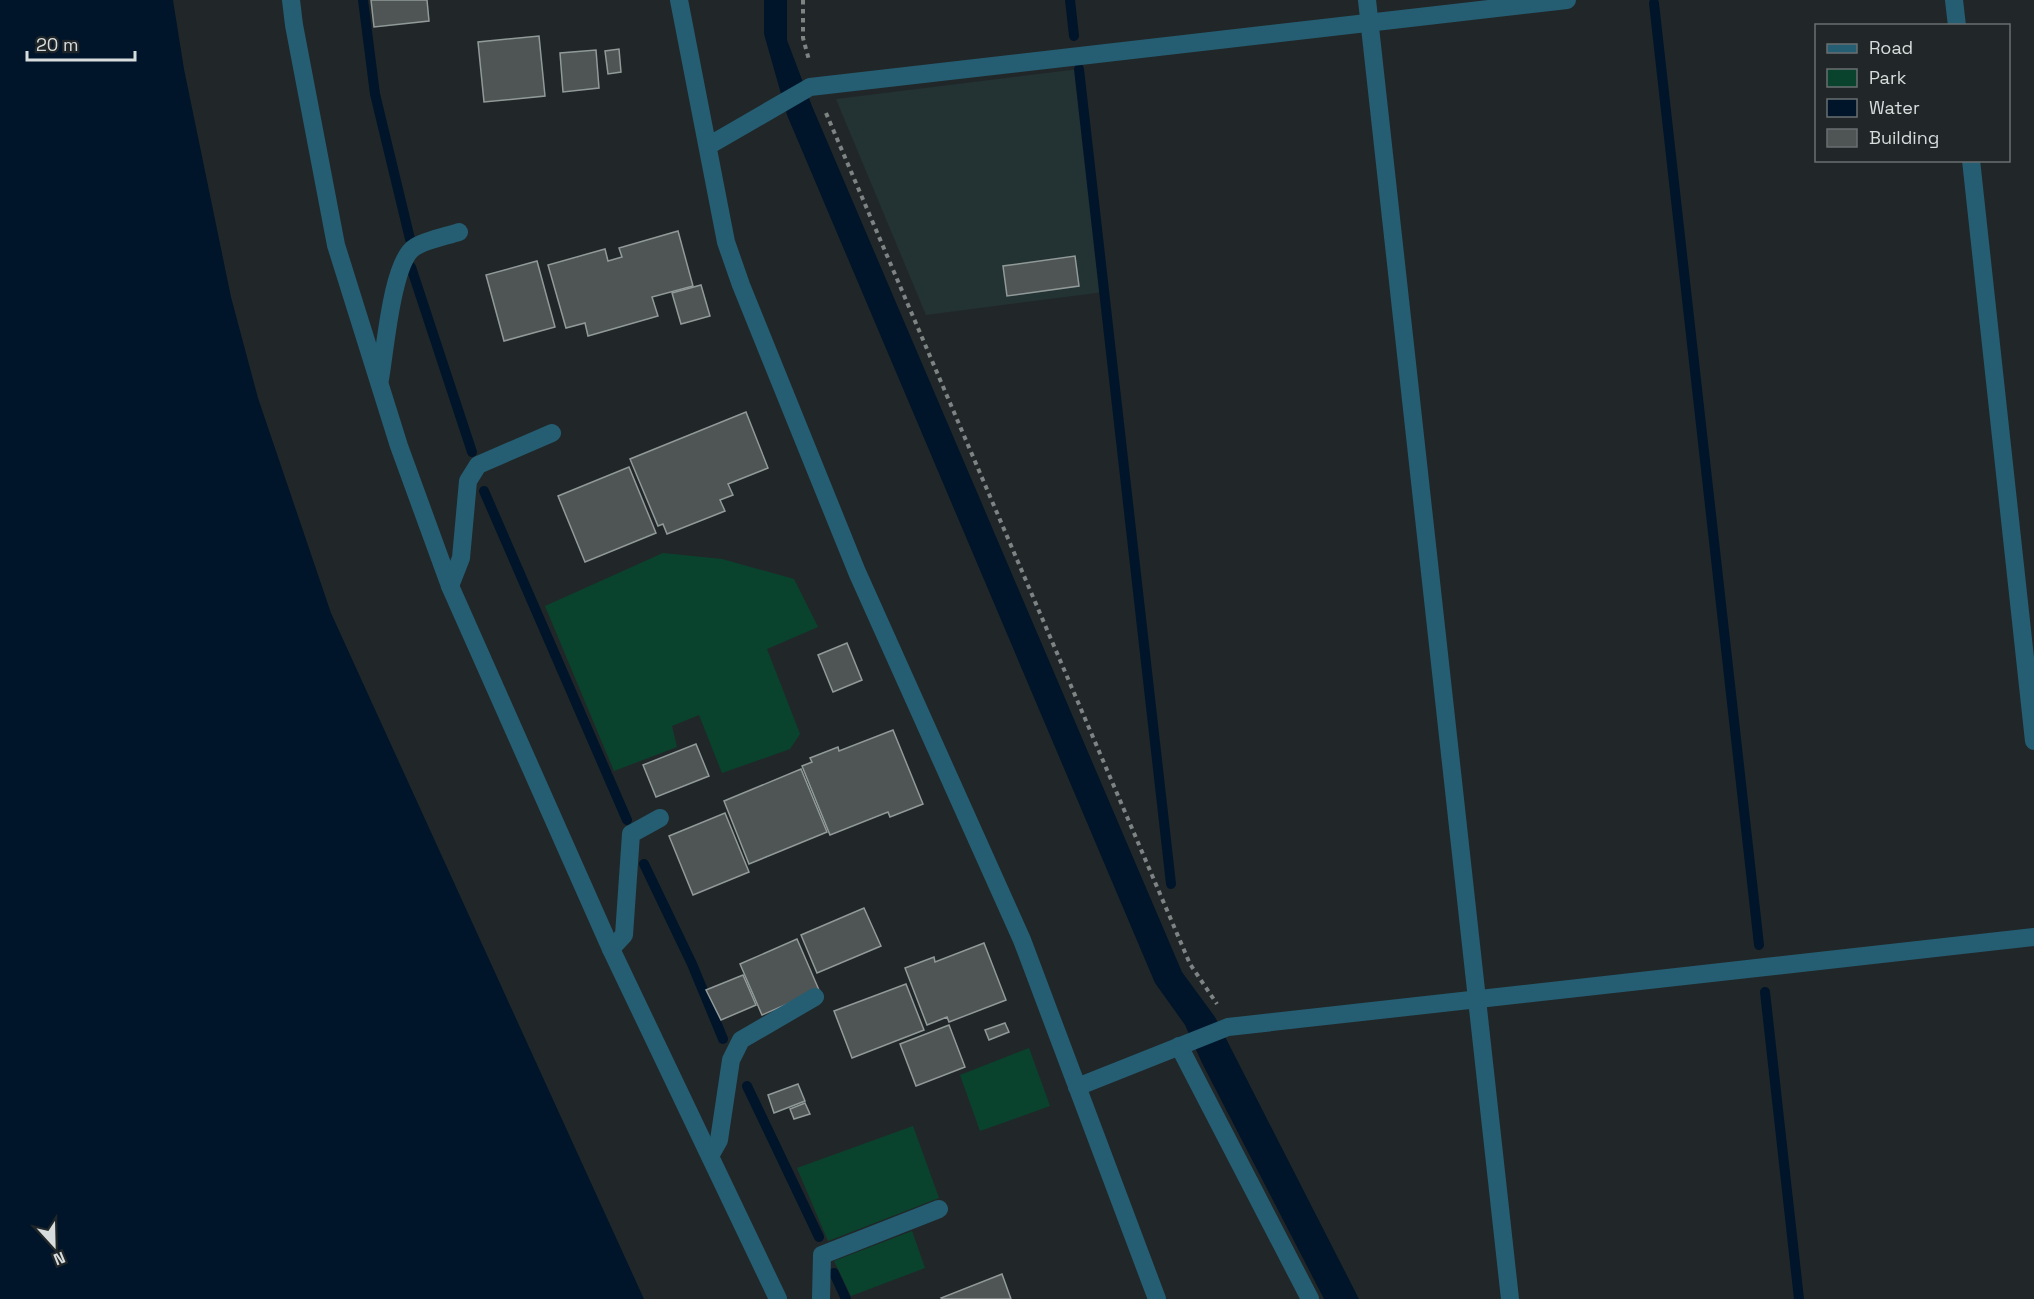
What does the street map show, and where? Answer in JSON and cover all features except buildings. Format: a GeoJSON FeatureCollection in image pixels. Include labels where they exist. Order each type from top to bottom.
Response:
{"type":"FeatureCollection","features":[{"type":"Feature","properties":{"kind":"street"},"geometry":{"type":"LineString","coordinates":[[291,0],[336,245],[399,446],[450,586],[611,949],[778,1299]]}},
{"type":"Feature","properties":{"kind":"street"},"geometry":{"type":"LineString","coordinates":[[679,0],[726,242],[745,297],[857,572],[1022,940],[1157,1299]]}},
{"type":"Feature","properties":{"kind":"street"},"geometry":{"type":"LineString","coordinates":[[1367,0],[1510,1299]]}},
{"type":"Feature","properties":{"kind":"street"},"geometry":{"type":"LineString","coordinates":[[708,146],[813,87],[1567,0]]}},
{"type":"Feature","properties":{"kind":"street"},"geometry":{"type":"LineString","coordinates":[[1954,0],[1957,24]]}},
{"type":"Feature","properties":{"kind":"street"},"geometry":{"type":"LineString","coordinates":[[1971,162],[2034,741]]}},
{"type":"Feature","properties":{"kind":"street"},"geometry":{"type":"LineString","coordinates":[[380,384],[396,281],[402,263],[414,247],[459,232]]}},
{"type":"Feature","properties":{"kind":"street"},"geometry":{"type":"LineString","coordinates":[[450,586],[461,558],[468,481],[478,465],[552,433]]}},
{"type":"Feature","properties":{"kind":"street"},"geometry":{"type":"LineString","coordinates":[[611,949],[624,935],[631,834],[660,818]]}},
{"type":"Feature","properties":{"kind":"street"},"geometry":{"type":"LineString","coordinates":[[1077,1087],[1230,1027],[2034,937]]}},
{"type":"Feature","properties":{"kind":"street"},"geometry":{"type":"LineString","coordinates":[[710,1156],[719,1140],[731,1060],[741,1040],[815,997]]}},
{"type":"Feature","properties":{"kind":"street"},"geometry":{"type":"LineString","coordinates":[[1183,1045],[1310,1299]]}},
{"type":"Feature","properties":{"kind":"street"},"geometry":{"type":"LineString","coordinates":[[821,1299],[822,1255],[939,1209]]}},
{"type":"Feature","properties":{"kind":"path"},"geometry":{"type":"LineString","coordinates":[[803,0],[803,38],[813,87],[1190,964],[1230,1027]]}},
{"type":"Feature","properties":{"kind":"shaded area"},"geometry":{"type":"Polygon","coordinates":[[[1079,69],[1104,292],[926,315],[836,99],[1079,69]]]}},
{"type":"Feature","properties":{"kind":"green space"},"geometry":{"type":"Polygon","coordinates":[[[663,553],[722,559],[794,579],[818,627],[767,649],[800,734],[790,749],[722,773],[699,715],[672,726],[677,747],[614,771],[545,606],[663,553]]]}},
{"type":"Feature","properties":{"kind":"green space"},"geometry":{"type":"Polygon","coordinates":[[[1029,1048],[1050,1106],[980,1131],[960,1075],[1029,1048]]]}},
{"type":"Feature","properties":{"kind":"green space"},"geometry":{"type":"Polygon","coordinates":[[[913,1126],[939,1198],[828,1241],[797,1168],[913,1126]]]}},
{"type":"Feature","properties":{"kind":"green space"},"geometry":{"type":"Polygon","coordinates":[[[912,1231],[925,1268],[851,1296],[834,1261],[912,1231]]]}},
{"type":"Feature","properties":{"kind":"water"},"geometry":{"type":"Polygon","coordinates":[[[0,0],[173,0],[184,69],[231,297],[258,398],[331,613],[644,1299],[0,1299],[0,0]]]}},
{"type":"Feature","properties":{"kind":"water"},"geometry":{"type":"Polygon","coordinates":[[[764,0],[787,0],[787,40],[812,106],[1182,972],[1215,1017],[1359,1299],[1324,1299],[1202,1063],[1185,1025],[1155,983],[787,115],[764,34],[764,0]]]}},
{"type":"Feature","properties":{"kind":"waterway"},"geometry":{"type":"LineString","coordinates":[[363,0],[375,94],[410,239]]}},
{"type":"Feature","properties":{"kind":"waterway"},"geometry":{"type":"LineString","coordinates":[[1070,0],[1074,36]]}},
{"type":"Feature","properties":{"kind":"waterway"},"geometry":{"type":"LineString","coordinates":[[1654,3],[1759,945]]}},
{"type":"Feature","properties":{"kind":"waterway"},"geometry":{"type":"LineString","coordinates":[[1079,69],[1171,884]]}},
{"type":"Feature","properties":{"kind":"waterway"},"geometry":{"type":"LineString","coordinates":[[411,267],[472,452]]}},
{"type":"Feature","properties":{"kind":"waterway"},"geometry":{"type":"LineString","coordinates":[[484,491],[627,820]]}},
{"type":"Feature","properties":{"kind":"waterway"},"geometry":{"type":"LineString","coordinates":[[644,864],[692,964],[723,1039]]}},
{"type":"Feature","properties":{"kind":"waterway"},"geometry":{"type":"LineString","coordinates":[[1765,992],[1799,1299]]}},
{"type":"Feature","properties":{"kind":"waterway"},"geometry":{"type":"LineString","coordinates":[[747,1086],[819,1237]]}},
{"type":"Feature","properties":{"kind":"waterway"},"geometry":{"type":"LineString","coordinates":[[834,1273],[846,1299]]}}]}
